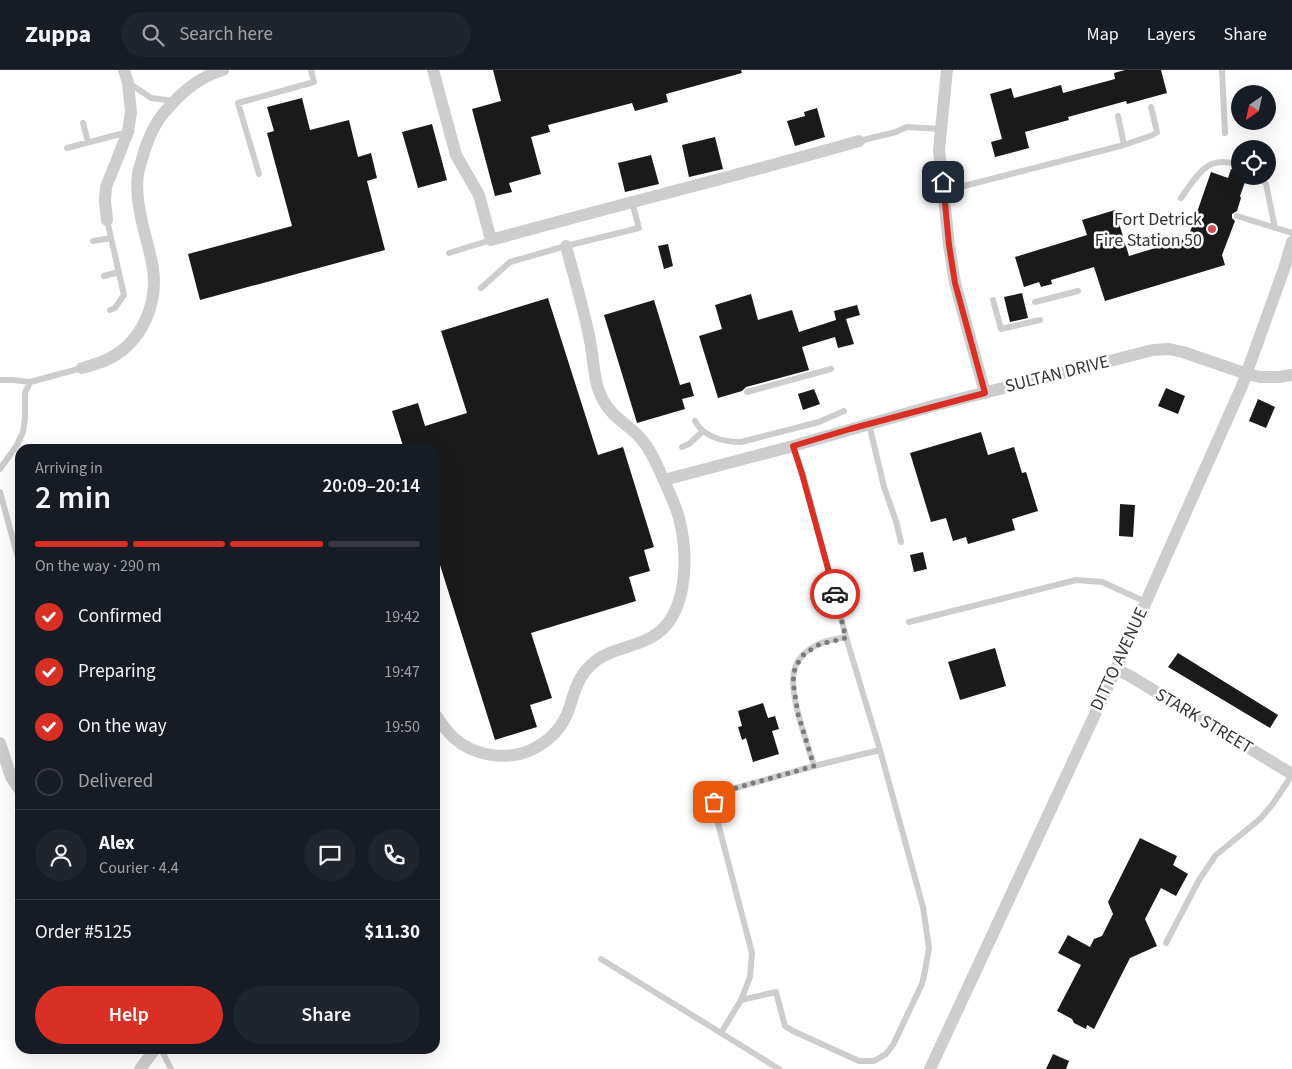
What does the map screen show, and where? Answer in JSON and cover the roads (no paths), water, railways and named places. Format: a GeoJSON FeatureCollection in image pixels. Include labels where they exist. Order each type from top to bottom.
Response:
{"type":"FeatureCollection","features":[{"type":"Feature","properties":{"kind":"street"},"geometry":{"type":"LineString","coordinates":[[107,220],[106,187],[128,132],[131,112],[128,83],[124,70]]}},
{"type":"Feature","properties":{"kind":"street"},"geometry":{"type":"LineString","coordinates":[[82,368],[104,362],[127,347],[146,321],[152,306],[154,289],[153,265],[140,215],[138,174],[146,144],[153,128],[161,116],[188,88],[202,79],[223,70]]}},
{"type":"Feature","properties":{"kind":"street"},"geometry":{"type":"LineString","coordinates":[[432,70],[456,155],[478,195],[491,240],[774,166],[859,141]]}},
{"type":"Feature","properties":{"kind":"street"},"geometry":{"type":"LineString","coordinates":[[947,70],[939,150],[949,245],[955,283],[985,393]]}},
{"type":"Feature","properties":{"kind":"street","name":"DITTO AVENUE"},"geometry":{"type":"LineString","coordinates":[[930,1069],[1065,775],[1116,669],[1246,374],[1292,242]]}},
{"type":"Feature","properties":{"kind":"street"},"geometry":{"type":"LineString","coordinates":[[440,722],[444,728],[465,746],[496,756],[512,756],[539,746],[548,740],[564,719],[579,681],[588,667],[602,656],[644,642],[658,633],[670,621],[681,593],[685,566],[679,518],[671,494],[652,454],[641,438],[610,412],[602,398],[595,376],[590,340],[566,246]]}},
{"type":"Feature","properties":{"kind":"street","name":"SULTAN DRIVE"},"geometry":{"type":"LineString","coordinates":[[664,480],[985,393],[1153,350],[1169,349],[1183,352],[1260,377],[1292,375]]}},
{"type":"Feature","properties":{"kind":"street","name":"STARK STREET"},"geometry":{"type":"LineString","coordinates":[[1116,669],[1292,775]]}},
{"type":"Feature","properties":{"kind":"street"},"geometry":{"type":"LineString","coordinates":[[0,744],[11,777],[15,783]]}},
{"type":"Feature","properties":{"kind":"street"},"geometry":{"type":"LineString","coordinates":[[140,1069],[152,1054]]}},
{"type":"Feature","properties":{"kind":"lane"},"geometry":{"type":"LineString","coordinates":[[259,174],[238,103],[314,82],[311,70]]}},
{"type":"Feature","properties":{"kind":"lane"},"geometry":{"type":"LineString","coordinates":[[1222,70],[1225,133]]}},
{"type":"Feature","properties":{"kind":"lane"},"geometry":{"type":"LineString","coordinates":[[128,83],[151,98],[174,102]]}},
{"type":"Feature","properties":{"kind":"lane"},"geometry":{"type":"LineString","coordinates":[[944,192],[1124,145],[1154,135],[1157,132],[1150,107]]}},
{"type":"Feature","properties":{"kind":"lane"},"geometry":{"type":"LineString","coordinates":[[1118,116],[1124,145]]}},
{"type":"Feature","properties":{"kind":"lane"},"geometry":{"type":"LineString","coordinates":[[84,123],[88,142]]}},
{"type":"Feature","properties":{"kind":"lane"},"geometry":{"type":"LineString","coordinates":[[859,141],[896,132],[907,127],[940,130]]}},
{"type":"Feature","properties":{"kind":"lane"},"geometry":{"type":"LineString","coordinates":[[67,148],[128,132]]}},
{"type":"Feature","properties":{"kind":"lane"},"geometry":{"type":"LineString","coordinates":[[1181,198],[1203,168],[1216,163],[1231,163]]}},
{"type":"Feature","properties":{"kind":"lane"},"geometry":{"type":"LineString","coordinates":[[1266,185],[1275,228]]}},
{"type":"Feature","properties":{"kind":"lane"},"geometry":{"type":"LineString","coordinates":[[481,288],[510,262],[638,228],[632,202]]}},
{"type":"Feature","properties":{"kind":"lane"},"geometry":{"type":"LineString","coordinates":[[1237,216],[1292,233]]}},
{"type":"Feature","properties":{"kind":"lane"},"geometry":{"type":"LineString","coordinates":[[107,220],[124,295],[115,308],[110,310]]}},
{"type":"Feature","properties":{"kind":"lane"},"geometry":{"type":"LineString","coordinates":[[93,242],[111,238]]}},
{"type":"Feature","properties":{"kind":"lane"},"geometry":{"type":"LineString","coordinates":[[449,253],[491,240]]}},
{"type":"Feature","properties":{"kind":"lane"},"geometry":{"type":"LineString","coordinates":[[104,276],[119,272]]}},
{"type":"Feature","properties":{"kind":"lane"},"geometry":{"type":"LineString","coordinates":[[1035,302],[1078,291]]}},
{"type":"Feature","properties":{"kind":"lane"},"geometry":{"type":"LineString","coordinates":[[993,300],[1001,329],[1040,320]]}},
{"type":"Feature","properties":{"kind":"lane"},"geometry":{"type":"LineString","coordinates":[[0,380],[30,382],[82,368]]}},
{"type":"Feature","properties":{"kind":"lane"},"geometry":{"type":"LineString","coordinates":[[747,392],[830,370]]}},
{"type":"Feature","properties":{"kind":"lane"},"geometry":{"type":"LineString","coordinates":[[17,444],[23,432],[25,392],[30,382]]}},
{"type":"Feature","properties":{"kind":"lane"},"geometry":{"type":"LineString","coordinates":[[695,421],[702,432],[723,440],[741,442],[819,422],[844,411]]}},
{"type":"Feature","properties":{"kind":"lane"},"geometry":{"type":"LineString","coordinates":[[869,424],[884,487],[901,542]]}},
{"type":"Feature","properties":{"kind":"lane"},"geometry":{"type":"LineString","coordinates":[[682,447],[689,444],[702,432]]}},
{"type":"Feature","properties":{"kind":"lane"},"geometry":{"type":"LineString","coordinates":[[741,1000],[776,992],[785,1026],[860,1061],[874,1061],[886,1054],[892,1045],[922,984],[929,948],[923,907],[793,446]]}},
{"type":"Feature","properties":{"kind":"lane"},"geometry":{"type":"LineString","coordinates":[[0,469],[15,448]]}},
{"type":"Feature","properties":{"kind":"lane"},"geometry":{"type":"LineString","coordinates":[[0,492],[15,547]]}},
{"type":"Feature","properties":{"kind":"lane"},"geometry":{"type":"LineString","coordinates":[[909,622],[1076,580],[1102,582],[1146,602]]}},
{"type":"Feature","properties":{"kind":"lane"},"geometry":{"type":"LineString","coordinates":[[814,766],[798,714],[793,682],[795,667],[804,654],[820,644],[846,638]]}},
{"type":"Feature","properties":{"kind":"lane"},"geometry":{"type":"LineString","coordinates":[[721,1033],[741,1000],[750,977],[752,952],[714,802],[725,791],[880,750]]}},
{"type":"Feature","properties":{"kind":"lane"},"geometry":{"type":"LineString","coordinates":[[1166,943],[1199,880],[1216,855],[1260,819],[1292,775]]}},
{"type":"Feature","properties":{"kind":"lane"},"geometry":{"type":"LineString","coordinates":[[601,959],[779,1069]]}},
{"type":"Feature","properties":{"kind":"lane"},"geometry":{"type":"LineString","coordinates":[[164,1054],[171,1069]]}},
{"type":"Feature","properties":{"kind":"place","name":"Fort Detrick Fire Station 50"},"geometry":{"type":"Point","coordinates":[1212,229]}}]}
